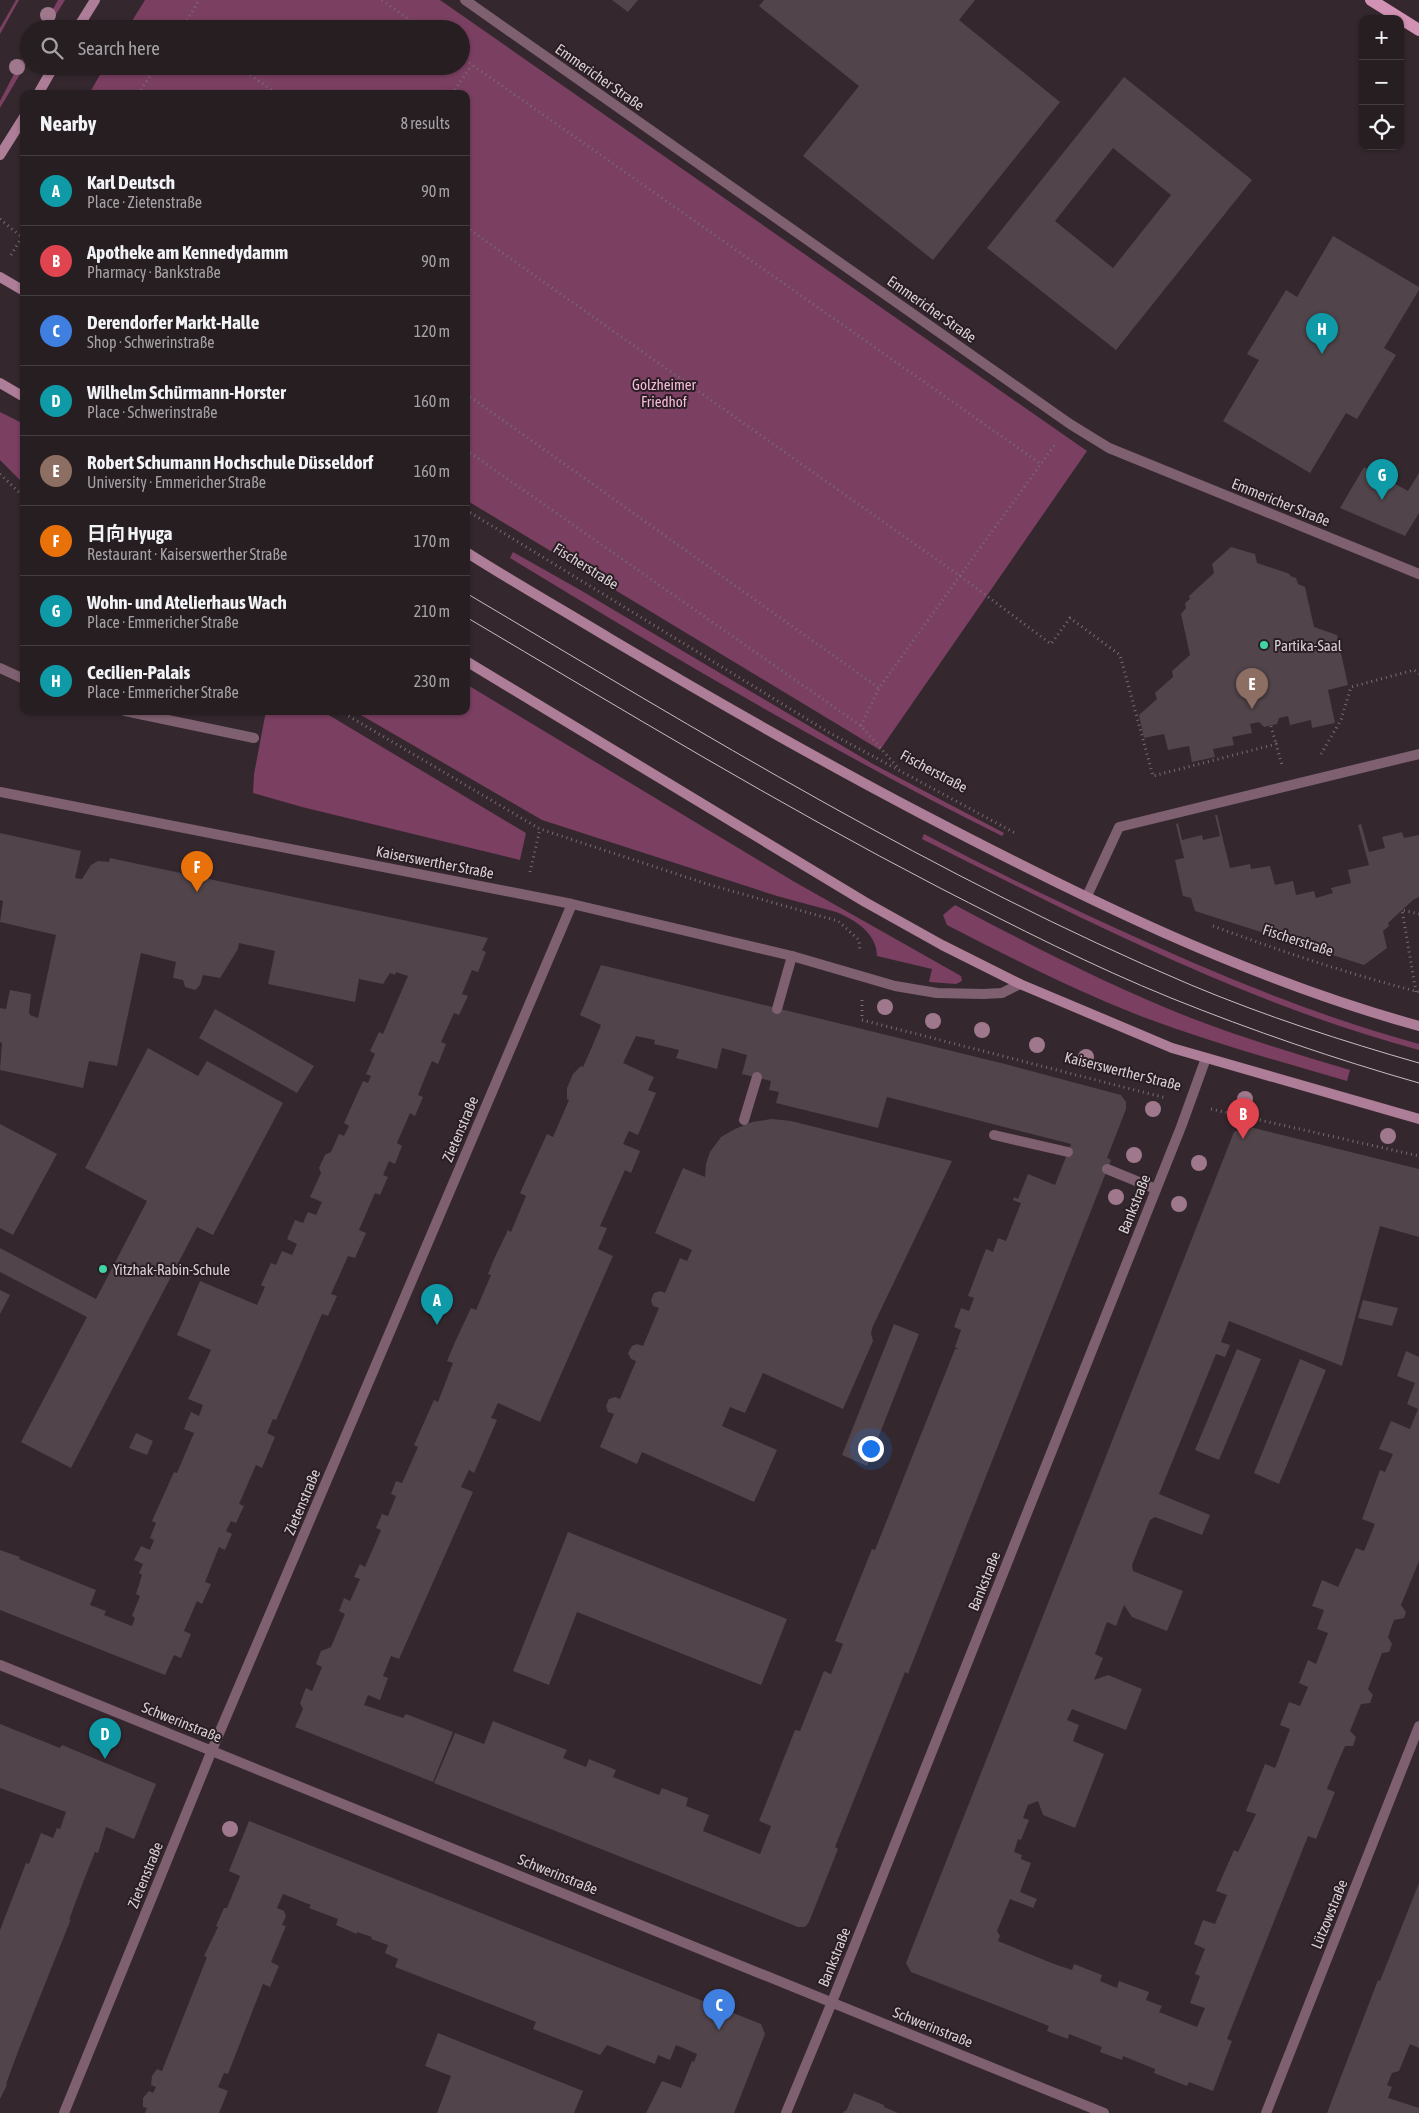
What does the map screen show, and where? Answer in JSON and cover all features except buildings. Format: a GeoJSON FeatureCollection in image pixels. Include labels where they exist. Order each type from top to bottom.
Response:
{"type":"FeatureCollection","features":[{"type":"Feature","properties":{"kind":"main road"},"geometry":{"type":"LineString","coordinates":[[83,20],[95,0]]}},
{"type":"Feature","properties":{"kind":"main road"},"geometry":{"type":"LineString","coordinates":[[1371,0],[1419,30]]}},
{"type":"Feature","properties":{"kind":"main road"},"geometry":{"type":"LineString","coordinates":[[40,90],[49,75]]}},
{"type":"Feature","properties":{"kind":"main road"},"geometry":{"type":"LineString","coordinates":[[0,156],[20,124]]}},
{"type":"Feature","properties":{"kind":"main road"},"geometry":{"type":"LineString","coordinates":[[0,277],[20,289]]}},
{"type":"Feature","properties":{"kind":"main road"},"geometry":{"type":"LineString","coordinates":[[0,383],[20,395]]}},
{"type":"Feature","properties":{"kind":"main road"},"geometry":{"type":"LineString","coordinates":[[470,554],[760,727],[973,841],[1216,956],[1358,1008],[1419,1026]]}},
{"type":"Feature","properties":{"kind":"main road"},"geometry":{"type":"LineString","coordinates":[[470,663],[865,902],[942,945],[1020,984],[1172,1048],[1419,1119]]}},
{"type":"Feature","properties":{"kind":"street","name":"Emmericher Straße"},"geometry":{"type":"LineString","coordinates":[[465,0],[1062,419],[1109,448],[1419,574]]}},
{"type":"Feature","properties":{"kind":"street"},"geometry":{"type":"LineString","coordinates":[[0,668],[20,677]]}},
{"type":"Feature","properties":{"kind":"street"},"geometry":{"type":"LineString","coordinates":[[144,715],[254,738]]}},
{"type":"Feature","properties":{"kind":"street"},"geometry":{"type":"LineString","coordinates":[[1087,896],[1119,827],[1287,784],[1419,754]]}},
{"type":"Feature","properties":{"kind":"street","name":"Kaiserswerther Straße"},"geometry":{"type":"LineString","coordinates":[[0,792],[572,904],[792,956],[861,977],[904,987],[962,995],[1002,993],[1020,984]]}},
{"type":"Feature","properties":{"kind":"street","name":"Zietenstraße"},"geometry":{"type":"LineString","coordinates":[[64,2113],[212,1750],[572,904]]}},
{"type":"Feature","properties":{"kind":"street"},"geometry":{"type":"LineString","coordinates":[[777,1009],[792,956]]}},
{"type":"Feature","properties":{"kind":"street","name":"Bankstraße"},"geometry":{"type":"LineString","coordinates":[[786,2113],[1190,1104],[1206,1058]]}},
{"type":"Feature","properties":{"kind":"street"},"geometry":{"type":"LineString","coordinates":[[744,1120],[757,1077]]}},
{"type":"Feature","properties":{"kind":"street"},"geometry":{"type":"LineString","coordinates":[[994,1135],[1068,1152]]}},
{"type":"Feature","properties":{"kind":"street"},"geometry":{"type":"LineString","coordinates":[[1107,1169],[1156,1189]]}},
{"type":"Feature","properties":{"kind":"street","name":"Schwerinstraße"},"geometry":{"type":"LineString","coordinates":[[0,1665],[1104,2113]]}},
{"type":"Feature","properties":{"kind":"street","name":"Lützowstraße"},"geometry":{"type":"LineString","coordinates":[[1266,2113],[1419,1726]]}},
{"type":"Feature","properties":{"kind":"path"},"geometry":{"type":"LineString","coordinates":[[188,20],[200,0]]}},
{"type":"Feature","properties":{"kind":"path"},"geometry":{"type":"LineString","coordinates":[[382,0],[410,20]]}},
{"type":"Feature","properties":{"kind":"path"},"geometry":{"type":"LineString","coordinates":[[470,68],[472,65],[1041,464]]}},
{"type":"Feature","properties":{"kind":"path"},"geometry":{"type":"LineString","coordinates":[[141,90],[151,75]]}},
{"type":"Feature","properties":{"kind":"path"},"geometry":{"type":"LineString","coordinates":[[251,75],[271,90]]}},
{"type":"Feature","properties":{"kind":"path"},"geometry":{"type":"LineString","coordinates":[[455,90],[465,75]]}},
{"type":"Feature","properties":{"kind":"path"},"geometry":{"type":"LineString","coordinates":[[0,219],[20,235]]}},
{"type":"Feature","properties":{"kind":"path"},"geometry":{"type":"LineString","coordinates":[[470,230],[960,576],[1050,644],[1070,618],[1120,656],[1153,776],[1276,744]]}},
{"type":"Feature","properties":{"kind":"path"},"geometry":{"type":"LineString","coordinates":[[12,255],[20,242]]}},
{"type":"Feature","properties":{"kind":"path"},"geometry":{"type":"LineString","coordinates":[[470,397],[879,688]]}},
{"type":"Feature","properties":{"kind":"path"},"geometry":{"type":"LineString","coordinates":[[861,726],[879,688],[1051,451]]}},
{"type":"Feature","properties":{"kind":"path"},"geometry":{"type":"LineString","coordinates":[[470,453],[861,726],[901,771]]}},
{"type":"Feature","properties":{"kind":"path"},"geometry":{"type":"LineString","coordinates":[[0,474],[20,493]]}},
{"type":"Feature","properties":{"kind":"path","name":"Fischerstraße"},"geometry":{"type":"LineString","coordinates":[[470,512],[828,732],[1019,835]]}},
{"type":"Feature","properties":{"kind":"path"},"geometry":{"type":"LineString","coordinates":[[1319,777],[1317,761],[1341,720],[1351,686],[1414,670],[1419,674]]}},
{"type":"Feature","properties":{"kind":"path"},"geometry":{"type":"LineString","coordinates":[[347,715],[540,829],[707,884],[838,920],[859,940]]}},
{"type":"Feature","properties":{"kind":"path"},"geometry":{"type":"LineString","coordinates":[[1271,726],[1287,784]]}},
{"type":"Feature","properties":{"kind":"path"},"geometry":{"type":"LineString","coordinates":[[524,895],[540,829]]}},
{"type":"Feature","properties":{"kind":"path"},"geometry":{"type":"LineString","coordinates":[[1418,992],[1402,910],[1419,914]]}},
{"type":"Feature","properties":{"kind":"path","name":"Fischerstraße"},"geometry":{"type":"LineString","coordinates":[[1210,925],[1376,981],[1418,992]]}},
{"type":"Feature","properties":{"kind":"path","name":"Kaiserswerther Straße"},"geometry":{"type":"LineString","coordinates":[[861,977],[862,1020],[1190,1104],[1419,1156]]}},
{"type":"Feature","properties":{"kind":"green space"},"geometry":{"type":"Polygon","coordinates":[[[16,0],[19,0],[0,34],[0,28],[16,0]]]}},
{"type":"Feature","properties":{"kind":"green space"},"geometry":{"type":"Polygon","coordinates":[[[58,0],[65,0],[53,20],[44,20],[40,14],[45,8],[53,9],[58,0]]]}},
{"type":"Feature","properties":{"kind":"green space","name":"Golzheimer Friedhof"},"geometry":{"type":"Polygon","coordinates":[[[145,0],[440,0],[469,20],[133,20],[145,0]]]}},
{"type":"Feature","properties":{"kind":"green space","name":"Golzheimer Friedhof"},"geometry":{"type":"Polygon","coordinates":[[[470,21],[1087,451],[880,750],[470,502],[470,90],[91,90],[100,75],[470,75],[470,21]]]}},
{"type":"Feature","properties":{"kind":"green space"},"geometry":{"type":"Polygon","coordinates":[[[14,60],[20,61],[20,74],[0,108],[0,101],[14,74],[10,68],[14,60]]]}},
{"type":"Feature","properties":{"kind":"green space"},"geometry":{"type":"Polygon","coordinates":[[[0,412],[20,422],[20,480],[0,460],[0,412]]]}},
{"type":"Feature","properties":{"kind":"green space"},"geometry":{"type":"Polygon","coordinates":[[[513,552],[873,764],[1004,833],[1002,836],[939,804],[753,702],[510,558],[513,552]]]}},
{"type":"Feature","properties":{"kind":"green space"},"geometry":{"type":"Polygon","coordinates":[[[470,686],[793,881],[961,976],[962,981],[956,984],[929,982],[932,969],[877,956],[873,941],[864,929],[851,919],[836,912],[777,896],[542,820],[361,715],[470,715],[470,686]]]}},
{"type":"Feature","properties":{"kind":"green space"},"geometry":{"type":"Polygon","coordinates":[[[265,715],[329,715],[526,833],[520,860],[302,807],[253,793],[254,774],[265,715]]]}},
{"type":"Feature","properties":{"kind":"green space"},"geometry":{"type":"Polygon","coordinates":[[[924,834],[1040,893],[1186,960],[1301,1006],[1419,1044],[1419,1050],[1354,1031],[1290,1008],[1227,984],[1165,957],[922,839],[924,834]]]}},
{"type":"Feature","properties":{"kind":"green space"},"geometry":{"type":"Polygon","coordinates":[[[955,905],[1072,965],[1161,1006],[1230,1032],[1350,1070],[1347,1081],[1193,1035],[1143,1017],[1068,985],[947,925],[943,915],[955,905]]]}},
{"type":"Feature","properties":{"kind":"tram line"},"geometry":{"type":"LineString","coordinates":[[470,595],[732,750],[913,851],[1004,898],[1097,943],[1191,985],[1304,1027],[1419,1063]]}},
{"type":"Feature","properties":{"kind":"tram line"},"geometry":{"type":"LineString","coordinates":[[470,619],[701,756],[820,823],[940,888],[1054,946],[1142,986],[1233,1022],[1325,1054],[1419,1083]]}},
{"type":"Feature","properties":{"kind":"place","name":"Cecilien-Palais"},"geometry":{"type":"Point","coordinates":[1322,354]}},
{"type":"Feature","properties":{"kind":"place","name":"Wohn- und Atelierhaus Wach"},"geometry":{"type":"Point","coordinates":[1382,500]}},
{"type":"Feature","properties":{"kind":"place","name":"Partika-Saal"},"geometry":{"type":"Point","coordinates":[1264,645]}},
{"type":"Feature","properties":{"kind":"place","name":"Robert Schumann Hochschule Düsseldorf"},"geometry":{"type":"Point","coordinates":[1252,709]}},
{"type":"Feature","properties":{"kind":"place","name":"日向 Hyuga"},"geometry":{"type":"Point","coordinates":[197,892]}},
{"type":"Feature","properties":{"kind":"place","name":"Apotheke am Kennedydamm"},"geometry":{"type":"Point","coordinates":[1243,1139]}},
{"type":"Feature","properties":{"kind":"place","name":"Yitzhak-Rabin-Schule"},"geometry":{"type":"Point","coordinates":[103,1269]}},
{"type":"Feature","properties":{"kind":"place","name":"Karl Deutsch"},"geometry":{"type":"Point","coordinates":[437,1325]}},
{"type":"Feature","properties":{"kind":"place","name":"Wilhelm Schürmann-Horster"},"geometry":{"type":"Point","coordinates":[105,1759]}},
{"type":"Feature","properties":{"kind":"place","name":"Derendorfer Markt-Halle"},"geometry":{"type":"Point","coordinates":[719,2030]}}]}
